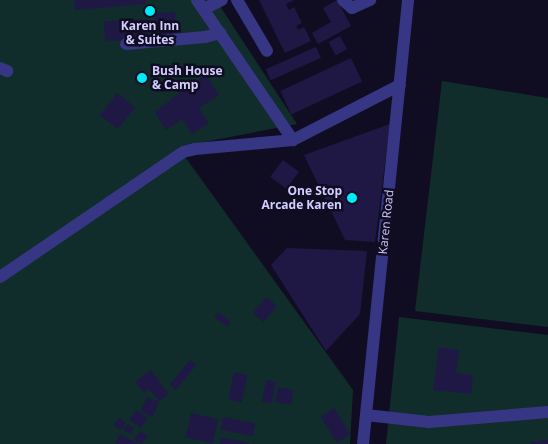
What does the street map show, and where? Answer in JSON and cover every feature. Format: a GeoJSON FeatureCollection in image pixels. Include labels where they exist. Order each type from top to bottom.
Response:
{"type":"FeatureCollection","features":[{"type":"Feature","properties":{"kind":"street"},"geometry":{"type":"LineString","coordinates":[[222,0],[200,5],[292,140]]}},
{"type":"Feature","properties":{"kind":"street"},"geometry":{"type":"LineString","coordinates":[[237,0],[267,51]]}},
{"type":"Feature","properties":{"kind":"street"},"geometry":{"type":"LineString","coordinates":[[343,0],[352,8],[370,0]]}},
{"type":"Feature","properties":{"kind":"street","name":"Karen Road"},"geometry":{"type":"LineString","coordinates":[[363,444],[408,0]]}},
{"type":"Feature","properties":{"kind":"street"},"geometry":{"type":"LineString","coordinates":[[126,44],[206,37],[220,33]]}},
{"type":"Feature","properties":{"kind":"street"},"geometry":{"type":"LineString","coordinates":[[0,278],[184,152],[195,149],[292,140],[400,85]]}},
{"type":"Feature","properties":{"kind":"street"},"geometry":{"type":"LineString","coordinates":[[366,415],[429,422],[548,412]]}},
{"type":"Feature","properties":{"kind":"green space"},"geometry":{"type":"Polygon","coordinates":[[[0,0],[216,0],[297,124],[178,147],[353,390],[350,444],[0,444],[0,0]]]}},
{"type":"Feature","properties":{"kind":"green space"},"geometry":{"type":"Polygon","coordinates":[[[442,81],[548,98],[548,327],[415,311],[442,81]]]}},
{"type":"Feature","properties":{"kind":"green space"},"geometry":{"type":"Polygon","coordinates":[[[399,317],[548,335],[548,444],[386,444],[399,317]]]}},
{"type":"Feature","properties":{"kind":"building"},"geometry":{"type":"Polygon","coordinates":[[[74,0],[146,0],[146,4],[75,10],[74,0]]]}},
{"type":"Feature","properties":{"kind":"building"},"geometry":{"type":"Polygon","coordinates":[[[259,0],[294,0],[286,4],[289,10],[294,7],[302,23],[296,26],[298,30],[304,27],[311,41],[285,53],[259,0]]]}},
{"type":"Feature","properties":{"kind":"building"},"geometry":{"type":"Polygon","coordinates":[[[337,0],[351,26],[318,44],[312,33],[331,22],[323,8],[337,0]]]}},
{"type":"Feature","properties":{"kind":"building"},"geometry":{"type":"Polygon","coordinates":[[[175,12],[177,39],[156,40],[154,13],[175,12]]]}},
{"type":"Feature","properties":{"kind":"building"},"geometry":{"type":"Polygon","coordinates":[[[148,19],[149,39],[105,41],[104,21],[148,19]]]}},
{"type":"Feature","properties":{"kind":"building"},"geometry":{"type":"Polygon","coordinates":[[[340,36],[347,49],[336,55],[329,42],[340,36]]]}},
{"type":"Feature","properties":{"kind":"building"},"geometry":{"type":"Polygon","coordinates":[[[316,47],[321,58],[271,80],[266,69],[316,47]]]}},
{"type":"Feature","properties":{"kind":"building"},"geometry":{"type":"Polygon","coordinates":[[[351,58],[362,82],[291,115],[280,91],[351,58]]]}},
{"type":"Feature","properties":{"kind":"building"},"geometry":{"type":"Polygon","coordinates":[[[206,75],[219,95],[199,108],[209,123],[192,134],[182,119],[166,130],[155,112],[182,91],[180,87],[191,80],[194,83],[206,75]]]}},
{"type":"Feature","properties":{"kind":"building"},"geometry":{"type":"Polygon","coordinates":[[[117,93],[135,107],[118,129],[100,115],[117,93]]]}},
{"type":"Feature","properties":{"kind":"building","name":"One Stop Arcade Karen"},"geometry":{"type":"Polygon","coordinates":[[[390,124],[375,242],[345,240],[304,155],[390,124]]]}},
{"type":"Feature","properties":{"kind":"building"},"geometry":{"type":"Polygon","coordinates":[[[283,160],[299,172],[286,189],[270,177],[283,160]]]}},
{"type":"Feature","properties":{"kind":"building"},"geometry":{"type":"Polygon","coordinates":[[[287,248],[367,251],[360,314],[326,351],[271,265],[287,248]]]}},
{"type":"Feature","properties":{"kind":"building"},"geometry":{"type":"Polygon","coordinates":[[[266,297],[277,306],[264,322],[253,313],[266,297]]]}},
{"type":"Feature","properties":{"kind":"building"},"geometry":{"type":"Polygon","coordinates":[[[218,312],[231,322],[227,327],[214,317],[218,312]]]}},
{"type":"Feature","properties":{"kind":"building"},"geometry":{"type":"Polygon","coordinates":[[[439,347],[459,350],[456,373],[473,375],[471,394],[433,390],[439,347]]]}},
{"type":"Feature","properties":{"kind":"building"},"geometry":{"type":"Polygon","coordinates":[[[190,360],[196,365],[176,390],[169,385],[190,360]]]}},
{"type":"Feature","properties":{"kind":"building"},"geometry":{"type":"Polygon","coordinates":[[[151,370],[169,394],[159,401],[149,389],[144,393],[135,382],[151,370]]]}},
{"type":"Feature","properties":{"kind":"building"},"geometry":{"type":"Polygon","coordinates":[[[234,372],[248,375],[242,402],[228,399],[234,372]]]}},
{"type":"Feature","properties":{"kind":"building"},"geometry":{"type":"Polygon","coordinates":[[[266,380],[276,382],[272,404],[262,402],[266,380]]]}},
{"type":"Feature","properties":{"kind":"building"},"geometry":{"type":"Polygon","coordinates":[[[278,387],[294,390],[291,405],[275,402],[278,387]]]}},
{"type":"Feature","properties":{"kind":"building"},"geometry":{"type":"Polygon","coordinates":[[[147,397],[159,402],[153,417],[141,412],[147,397]]]}},
{"type":"Feature","properties":{"kind":"building"},"geometry":{"type":"Polygon","coordinates":[[[334,408],[350,434],[337,443],[320,416],[334,408]]]}},
{"type":"Feature","properties":{"kind":"building"},"geometry":{"type":"Polygon","coordinates":[[[136,410],[148,418],[141,428],[129,420],[136,410]]]}},
{"type":"Feature","properties":{"kind":"building"},"geometry":{"type":"Polygon","coordinates":[[[191,413],[218,419],[213,444],[185,437],[191,413]]]}},
{"type":"Feature","properties":{"kind":"building"},"geometry":{"type":"Polygon","coordinates":[[[223,417],[255,423],[253,436],[221,430],[223,417]]]}},
{"type":"Feature","properties":{"kind":"building"},"geometry":{"type":"Polygon","coordinates":[[[119,418],[126,423],[121,430],[113,425],[119,418]]]}},
{"type":"Feature","properties":{"kind":"building"},"geometry":{"type":"Polygon","coordinates":[[[127,424],[134,428],[130,434],[124,430],[127,424]]]}},
{"type":"Feature","properties":{"kind":"building"},"geometry":{"type":"Polygon","coordinates":[[[140,431],[148,436],[142,444],[134,439],[140,431]]]}},
{"type":"Feature","properties":{"kind":"building"},"geometry":{"type":"Polygon","coordinates":[[[120,434],[139,444],[115,444],[120,434]]]}},
{"type":"Feature","properties":{"kind":"building"},"geometry":{"type":"Polygon","coordinates":[[[221,437],[249,443],[249,444],[220,444],[221,437]]]}},
{"type":"Feature","properties":{"kind":"building"},"geometry":{"type":"Polygon","coordinates":[[[541,440],[548,440],[548,444],[531,444],[531,441],[540,442],[541,440]]]}},
{"type":"Feature","properties":{"kind":"place","name":"Karen Inn & Suites"},"geometry":{"type":"Point","coordinates":[150,11]}},
{"type":"Feature","properties":{"kind":"place","name":"Bush House & Camp"},"geometry":{"type":"Point","coordinates":[142,78]}},
{"type":"Feature","properties":{"kind":"place","name":"One Stop Arcade Karen"},"geometry":{"type":"Point","coordinates":[352,198]}}]}
